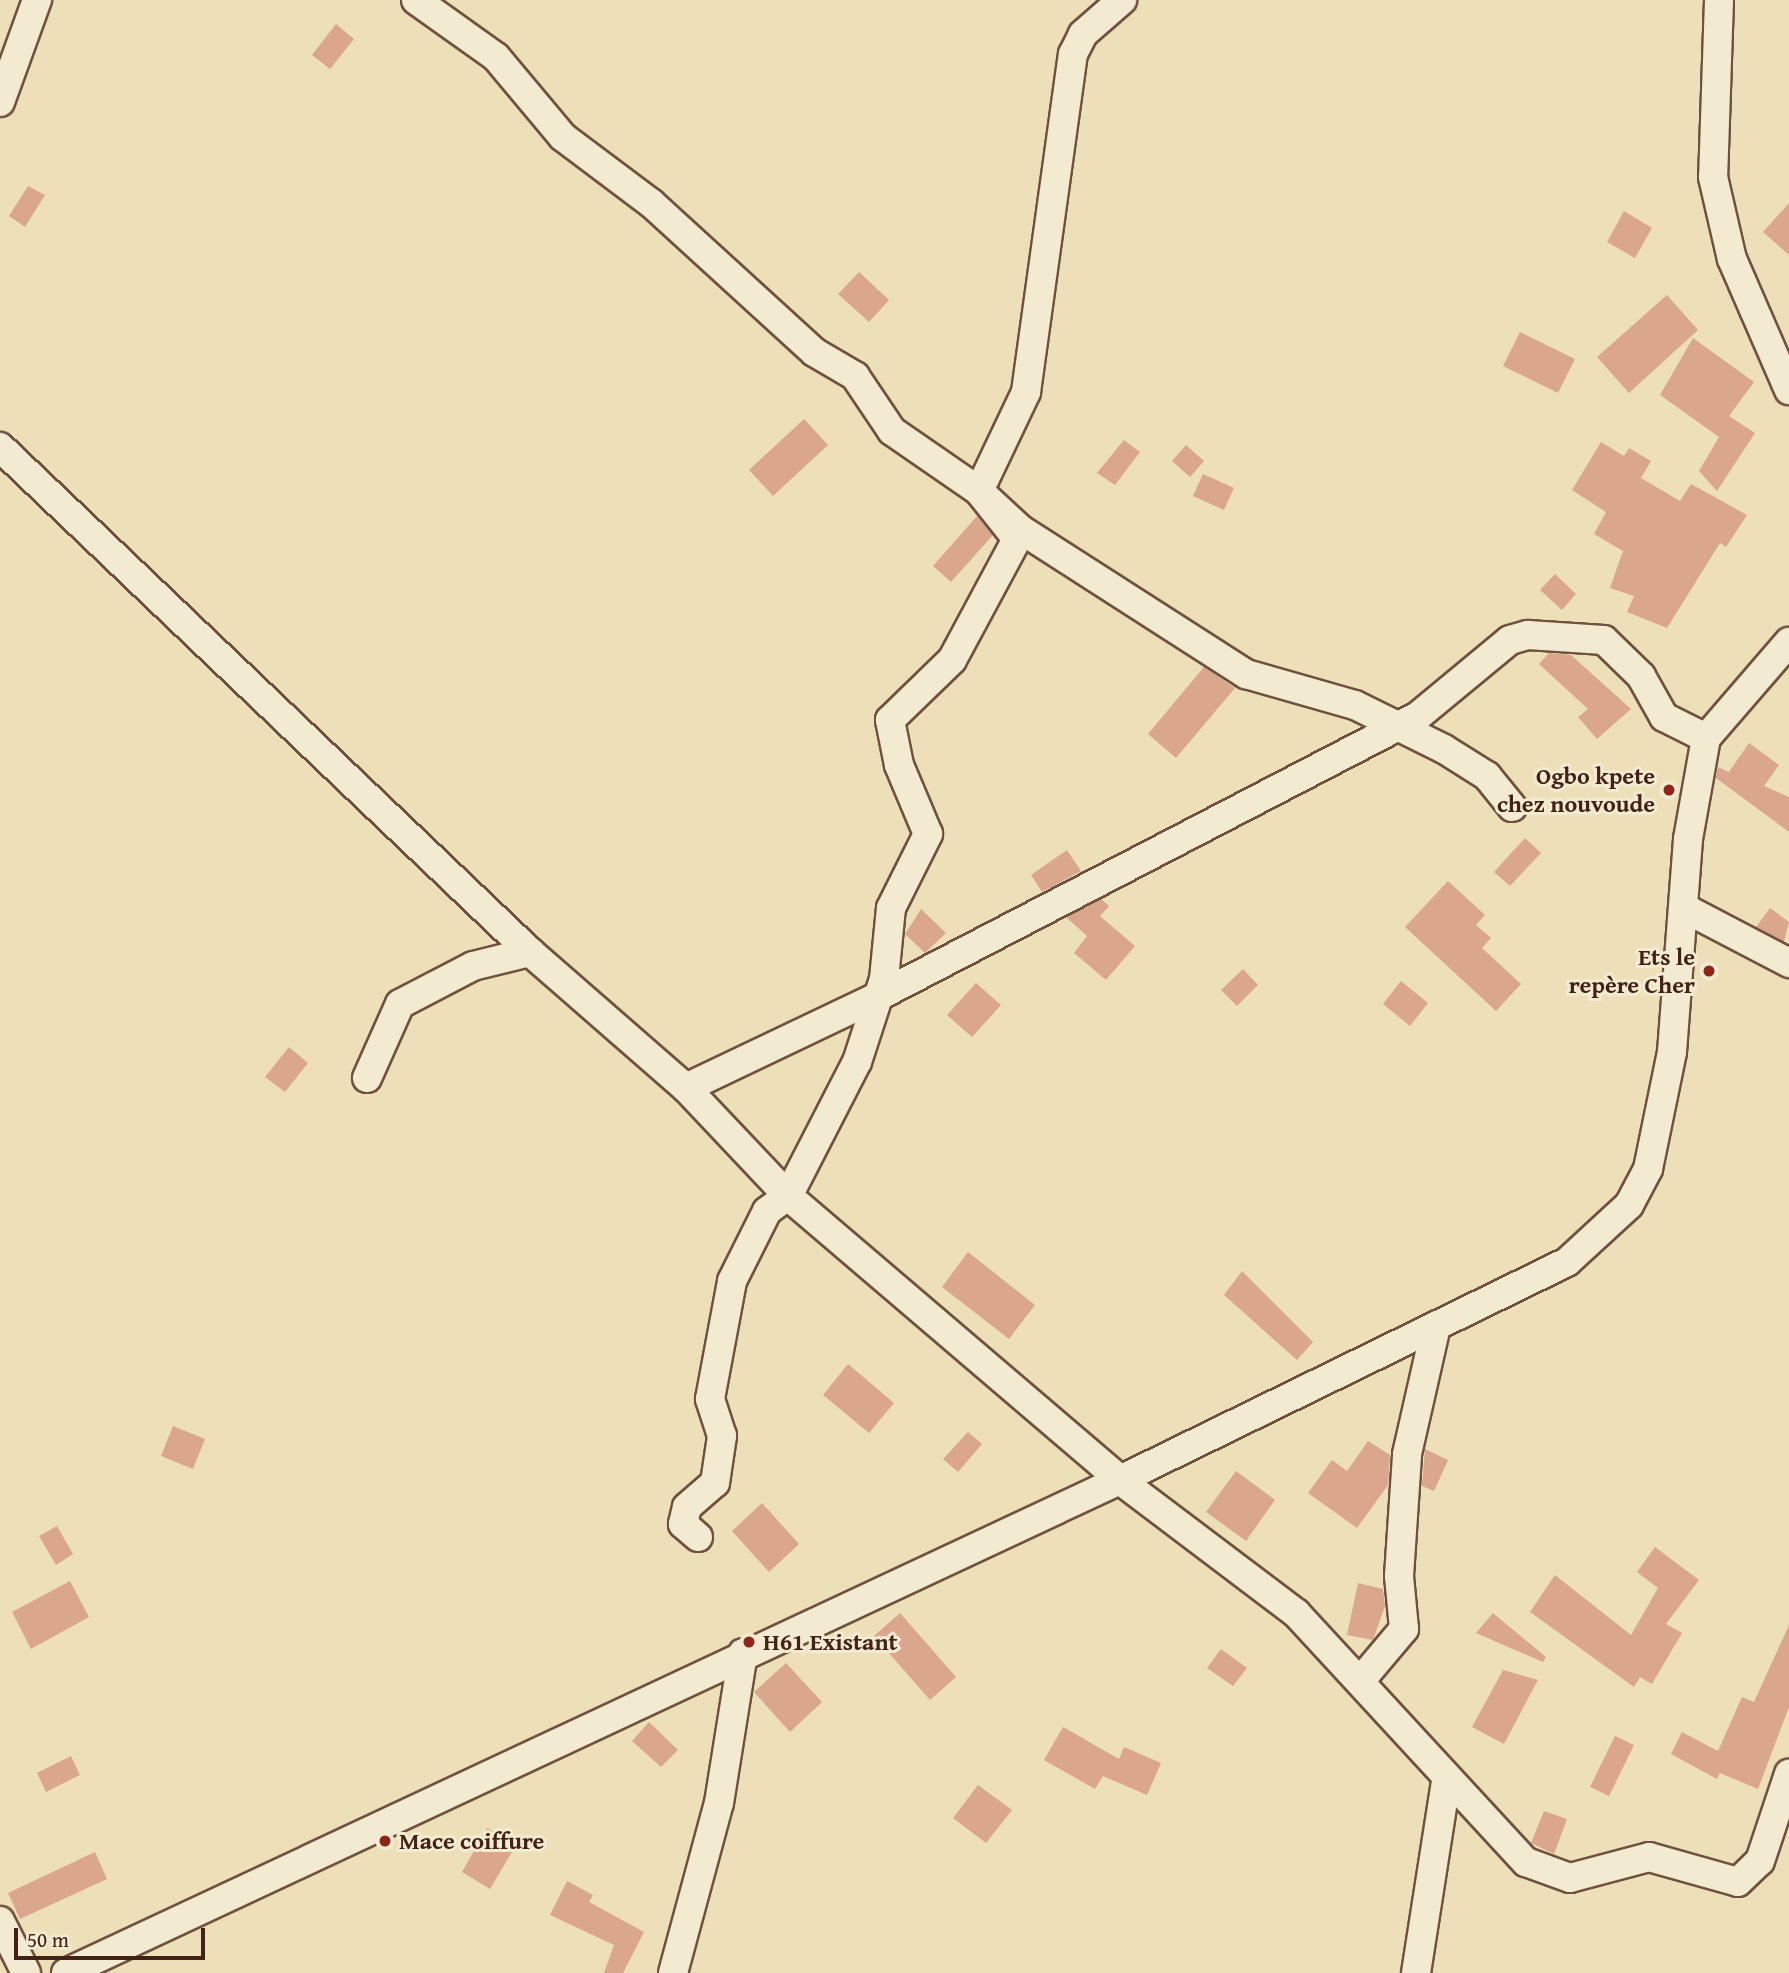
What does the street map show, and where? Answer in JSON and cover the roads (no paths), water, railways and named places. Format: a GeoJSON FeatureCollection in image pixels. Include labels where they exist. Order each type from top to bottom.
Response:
{"type":"FeatureCollection","features":[{"type":"Feature","properties":{"kind":"street"},"geometry":{"type":"LineString","coordinates":[[0,102],[37,0]]}},
{"type":"Feature","properties":{"kind":"street"},"geometry":{"type":"LineString","coordinates":[[416,0],[496,57],[563,137],[651,203],[814,352],[855,376],[891,430],[979,491],[1020,529],[1246,674],[1355,705],[1487,776],[1512,807]]}},
{"type":"Feature","properties":{"kind":"street"},"geometry":{"type":"LineString","coordinates":[[979,491],[1026,393],[1073,54],[1083,34],[1122,0]]}},
{"type":"Feature","properties":{"kind":"street"},"geometry":{"type":"LineString","coordinates":[[1719,0],[1713,177],[1732,259],[1789,390]]}},
{"type":"Feature","properties":{"kind":"street"},"geometry":{"type":"LineString","coordinates":[[0,447],[530,952],[686,1088],[776,1196],[1120,1480],[1296,1613],[1427,1748],[1446,1782],[1526,1862],[1556,1877],[1580,1877],[1648,1857],[1725,1882],[1755,1870],[1789,1774]]}},
{"type":"Feature","properties":{"kind":"street"},"geometry":{"type":"LineString","coordinates":[[698,1537],[683,1524],[687,1507],[715,1483],[722,1436],[710,1399],[732,1281],[776,1196],[857,1062],[873,999],[884,979],[891,908],[928,835],[899,765],[890,720],[952,660],[1017,539],[979,491]]}},
{"type":"Feature","properties":{"kind":"street"},"geometry":{"type":"LineString","coordinates":[[686,1088],[873,999],[1391,726],[1418,716],[1455,680],[1510,640],[1528,635],[1604,640],[1641,676],[1664,717],[1706,738]]}},
{"type":"Feature","properties":{"kind":"street"},"geometry":{"type":"LineString","coordinates":[[66,1973],[743,1653],[1120,1480],[1567,1262],[1629,1205],[1648,1168],[1661,1117],[1684,908],[1688,839],[1706,738],[1789,642]]}},
{"type":"Feature","properties":{"kind":"street"},"geometry":{"type":"LineString","coordinates":[[1684,908],[1789,963]]}},
{"type":"Feature","properties":{"kind":"street"},"geometry":{"type":"LineString","coordinates":[[367,1078],[400,1004],[473,966],[530,952]]}},
{"type":"Feature","properties":{"kind":"street"},"geometry":{"type":"LineString","coordinates":[[1361,1680],[1404,1629],[1399,1576],[1407,1454],[1436,1326]]}},
{"type":"Feature","properties":{"kind":"street"},"geometry":{"type":"LineString","coordinates":[[673,1973],[719,1802],[743,1653]]}},
{"type":"Feature","properties":{"kind":"street"},"geometry":{"type":"LineString","coordinates":[[1416,1973],[1446,1782]]}},
{"type":"Feature","properties":{"kind":"street"},"geometry":{"type":"LineString","coordinates":[[0,1921],[26,1973]]}},
{"type":"Feature","properties":{"kind":"place","name":"Ogbo kpete chez nouvoude"},"geometry":{"type":"Point","coordinates":[1669,790]}},
{"type":"Feature","properties":{"kind":"place","name":"Ets le repère Cher"},"geometry":{"type":"Point","coordinates":[1709,971]}},
{"type":"Feature","properties":{"kind":"place","name":"H61 Existant"},"geometry":{"type":"Point","coordinates":[749,1642]}},
{"type":"Feature","properties":{"kind":"place","name":"Mace coiffure"},"geometry":{"type":"Point","coordinates":[385,1841]}}]}
